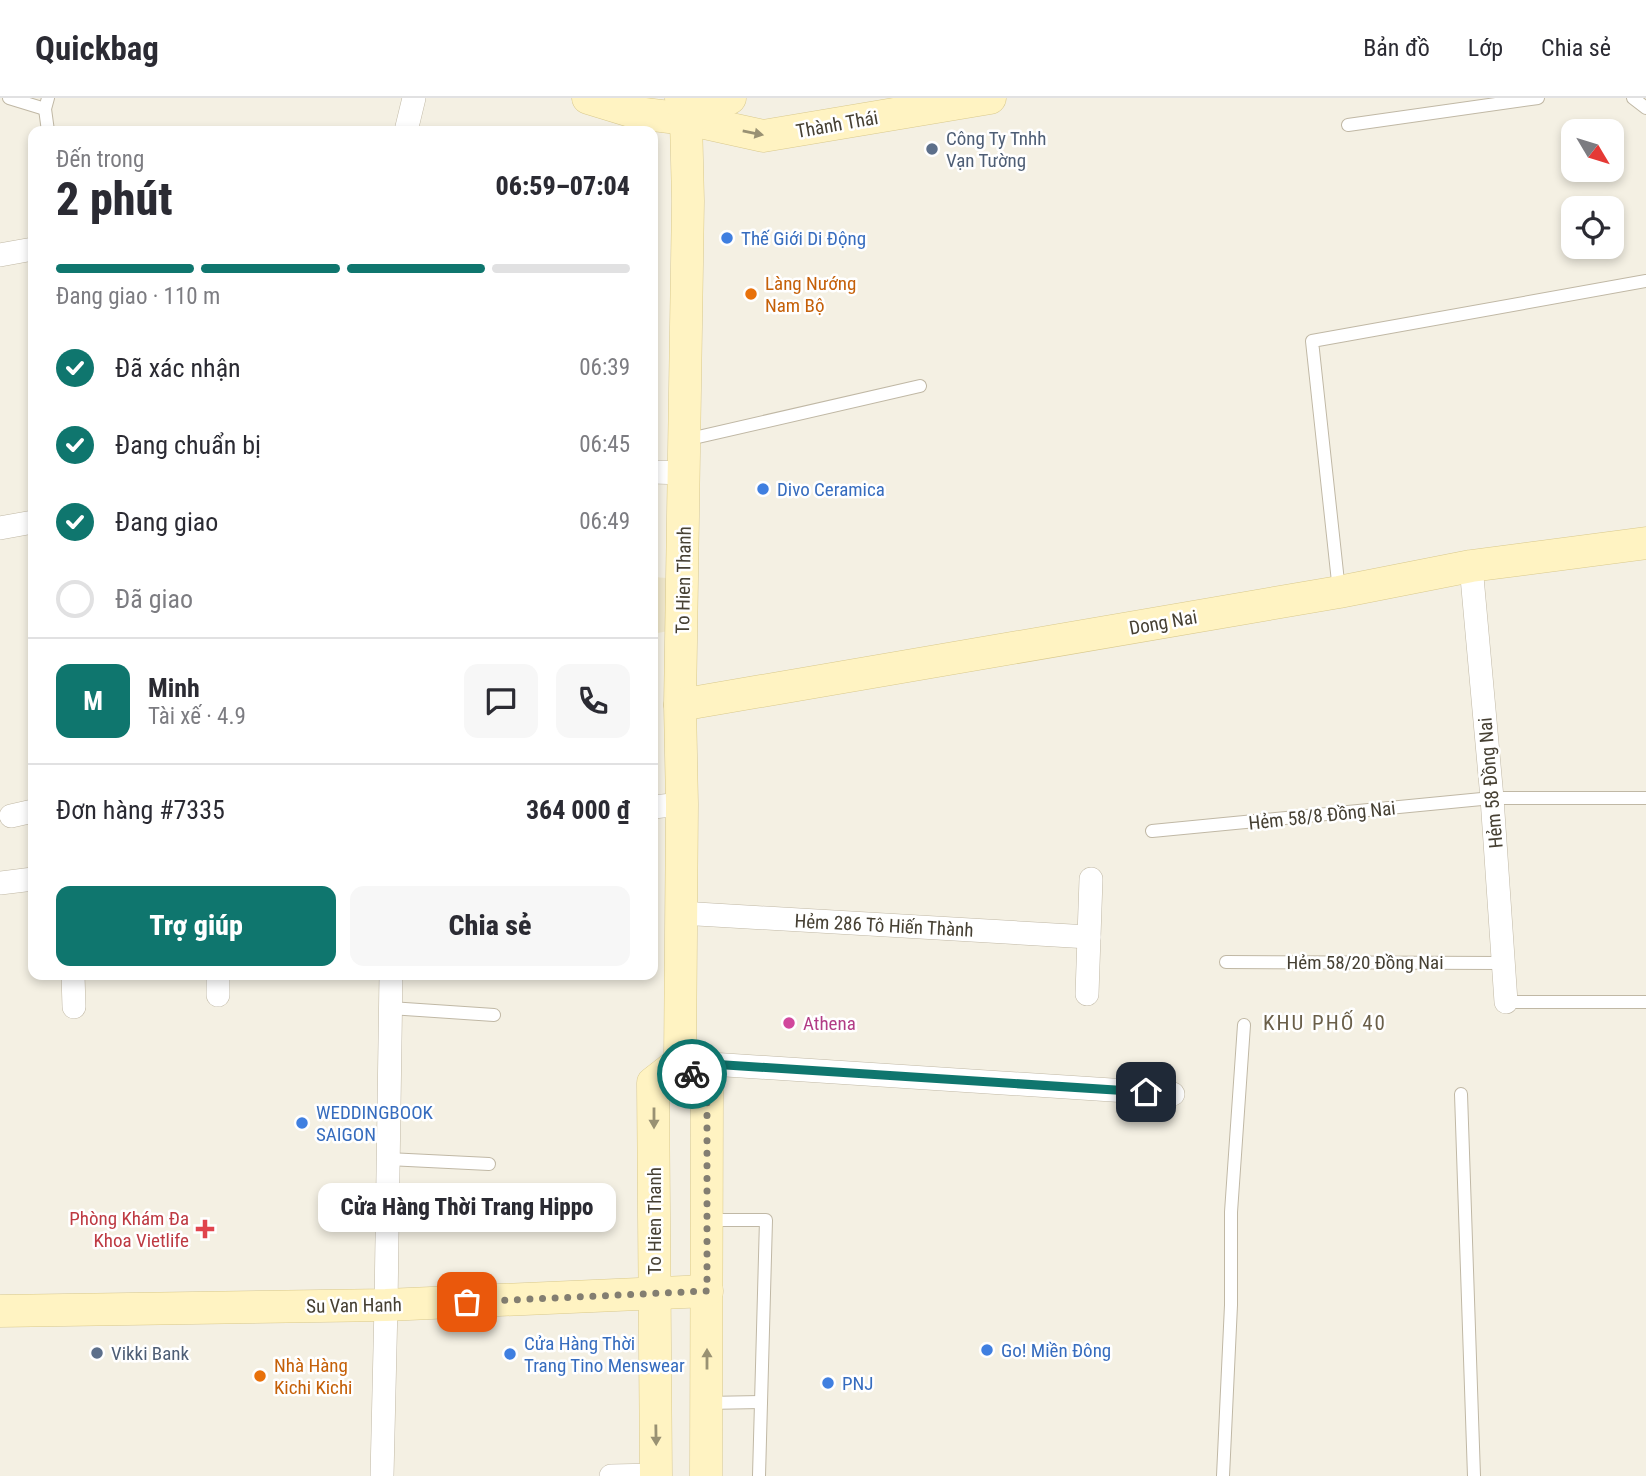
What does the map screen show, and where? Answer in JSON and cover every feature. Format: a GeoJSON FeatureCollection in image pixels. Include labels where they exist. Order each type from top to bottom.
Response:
{"type":"FeatureCollection","features":[{"type":"Feature","properties":{"kind":"main road","name":"Thành Thái"},"geometry":{"type":"LineString","coordinates":[[588,98],[637,113],[683,109],[763,136],[989,98]]}},
{"type":"Feature","properties":{"kind":"main road"},"geometry":{"type":"LineString","coordinates":[[683,109],[730,98]]}},
{"type":"Feature","properties":{"kind":"main road","name":"To Hien Thanh"},"geometry":{"type":"LineString","coordinates":[[656,1475],[653,1083],[680,1062],[680,913],[667,806],[680,705],[688,201],[683,109]]}},
{"type":"Feature","properties":{"kind":"main road","name":"Dong Nai"},"geometry":{"type":"LineString","coordinates":[[680,705],[1339,592],[1471,566],[1646,543]]}},
{"type":"Feature","properties":{"kind":"main road"},"geometry":{"type":"LineString","coordinates":[[680,1062],[707,1090],[706,1476]]}},
{"type":"Feature","properties":{"kind":"main road","name":"Su Van Hanh"},"geometry":{"type":"LineString","coordinates":[[0,1311],[386,1305],[707,1291]]}},
{"type":"Feature","properties":{"kind":"street"},"geometry":{"type":"LineString","coordinates":[[407,126],[414,98]]}},
{"type":"Feature","properties":{"kind":"street"},"geometry":{"type":"LineString","coordinates":[[0,255],[28,250]]}},
{"type":"Feature","properties":{"kind":"street"},"geometry":{"type":"LineString","coordinates":[[658,472],[684,473]]}},
{"type":"Feature","properties":{"kind":"street"},"geometry":{"type":"LineString","coordinates":[[2,521],[28,522]]}},
{"type":"Feature","properties":{"kind":"street","name":"Hẻm 58 Đồng Nai"},"geometry":{"type":"LineString","coordinates":[[1471,566],[1492,798],[1506,1002]]}},
{"type":"Feature","properties":{"kind":"street"},"geometry":{"type":"LineString","coordinates":[[11,816],[28,812]]}},
{"type":"Feature","properties":{"kind":"street"},"geometry":{"type":"LineString","coordinates":[[1087,994],[1091,879]]}},
{"type":"Feature","properties":{"kind":"street"},"geometry":{"type":"LineString","coordinates":[[0,883],[28,880]]}},
{"type":"Feature","properties":{"kind":"street","name":"Hẻm 286 Tô Hiến Thành"},"geometry":{"type":"LineString","coordinates":[[680,913],[1089,937]]}},
{"type":"Feature","properties":{"kind":"street"},"geometry":{"type":"LineString","coordinates":[[73,980],[74,1007]]}},
{"type":"Feature","properties":{"kind":"street"},"geometry":{"type":"LineString","coordinates":[[382,1476],[391,980]]}},
{"type":"Feature","properties":{"kind":"street"},"geometry":{"type":"LineString","coordinates":[[680,1062],[1172,1094]]}},
{"type":"Feature","properties":{"kind":"street"},"geometry":{"type":"LineString","coordinates":[[611,1476],[656,1475]]}},
{"type":"Feature","properties":{"kind":"lane"},"geometry":{"type":"LineString","coordinates":[[9,98],[46,104],[48,126]]}},
{"type":"Feature","properties":{"kind":"lane"},"geometry":{"type":"LineString","coordinates":[[1348,125],[1538,98]]}},
{"type":"Feature","properties":{"kind":"lane"},"geometry":{"type":"LineString","coordinates":[[1633,98],[1646,108]]}},
{"type":"Feature","properties":{"kind":"lane"},"geometry":{"type":"LineString","coordinates":[[1339,592],[1312,341],[1646,281]]}},
{"type":"Feature","properties":{"kind":"lane"},"geometry":{"type":"LineString","coordinates":[[685,440],[919,386]]}},
{"type":"Feature","properties":{"kind":"lane","name":"Hẻm 58/8 Đồng Nai"},"geometry":{"type":"LineString","coordinates":[[1152,831],[1492,798],[1646,798]]}},
{"type":"Feature","properties":{"kind":"lane","name":"Hẻm 58/20 Đồng Nai"},"geometry":{"type":"LineString","coordinates":[[1226,962],[1503,963]]}},
{"type":"Feature","properties":{"kind":"lane"},"geometry":{"type":"LineString","coordinates":[[1506,1002],[1646,1002]]}},
{"type":"Feature","properties":{"kind":"lane"},"geometry":{"type":"LineString","coordinates":[[390,1009],[494,1015]]}},
{"type":"Feature","properties":{"kind":"lane"},"geometry":{"type":"LineString","coordinates":[[1223,1476],[1231,1304],[1231,1212],[1244,1025]]}},
{"type":"Feature","properties":{"kind":"lane"},"geometry":{"type":"LineString","coordinates":[[1461,1094],[1474,1476]]}},
{"type":"Feature","properties":{"kind":"lane"},"geometry":{"type":"LineString","coordinates":[[388,1159],[489,1164]]}},
{"type":"Feature","properties":{"kind":"lane"},"geometry":{"type":"LineString","coordinates":[[707,1220],[766,1220],[759,1476]]}},
{"type":"Feature","properties":{"kind":"lane"},"geometry":{"type":"LineString","coordinates":[[706,1403],[761,1402]]}},
{"type":"Feature","properties":{"kind":"shaded area"},"geometry":{"type":"Polygon","coordinates":[[[658,577],[667,578],[668,631],[658,633],[658,577]]]}},
{"type":"Feature","properties":{"kind":"way so far"},"geometry":{"type":"LineString","coordinates":[[467,1302],[707,1291],[707,1090],[692,1074]]}},
{"type":"Feature","properties":{"kind":"place","name":"Công Ty Tnhh Vạn Tường"},"geometry":{"type":"Point","coordinates":[932,149]}},
{"type":"Feature","properties":{"kind":"place","name":"Thế Giới Di Động"},"geometry":{"type":"Point","coordinates":[727,238]}},
{"type":"Feature","properties":{"kind":"place","name":"Làng Nướng Nam Bộ"},"geometry":{"type":"Point","coordinates":[751,294]}},
{"type":"Feature","properties":{"kind":"place","name":"Divo Ceramica"},"geometry":{"type":"Point","coordinates":[763,489]}},
{"type":"Feature","properties":{"kind":"place","name":"Athena"},"geometry":{"type":"Point","coordinates":[789,1023]}},
{"type":"Feature","properties":{"kind":"place","name":"WEDDINGBOOK SAIGON"},"geometry":{"type":"Point","coordinates":[302,1123]}},
{"type":"Feature","properties":{"kind":"place","name":"Phòng Khám Đa Khoa Vietlife"},"geometry":{"type":"Point","coordinates":[205,1229]}},
{"type":"Feature","properties":{"kind":"place","name":"Cửa Hàng Thời Trang Hippo"},"geometry":{"type":"Point","coordinates":[467,1302]}},
{"type":"Feature","properties":{"kind":"place","name":"Go! Miền Đông"},"geometry":{"type":"Point","coordinates":[987,1350]}},
{"type":"Feature","properties":{"kind":"place","name":"Vikki Bank"},"geometry":{"type":"Point","coordinates":[97,1353]}},
{"type":"Feature","properties":{"kind":"place","name":"Cửa Hàng Thời Trang Tino Menswear"},"geometry":{"type":"Point","coordinates":[510,1354]}},
{"type":"Feature","properties":{"kind":"place","name":"Nhà Hàng Kichi Kichi"},"geometry":{"type":"Point","coordinates":[260,1376]}},
{"type":"Feature","properties":{"kind":"place","name":"PNJ"},"geometry":{"type":"Point","coordinates":[828,1383]}},
{"type":"Feature","properties":{"kind":"district","name":"KHU PHỐ 40"},"geometry":{"type":"Point","coordinates":[1325,1023]}},
{"type":"Feature","properties":{"kind":"route"},"geometry":{"type":"LineString","coordinates":[[692,1074],[680,1062],[1146,1092]]}}]}
